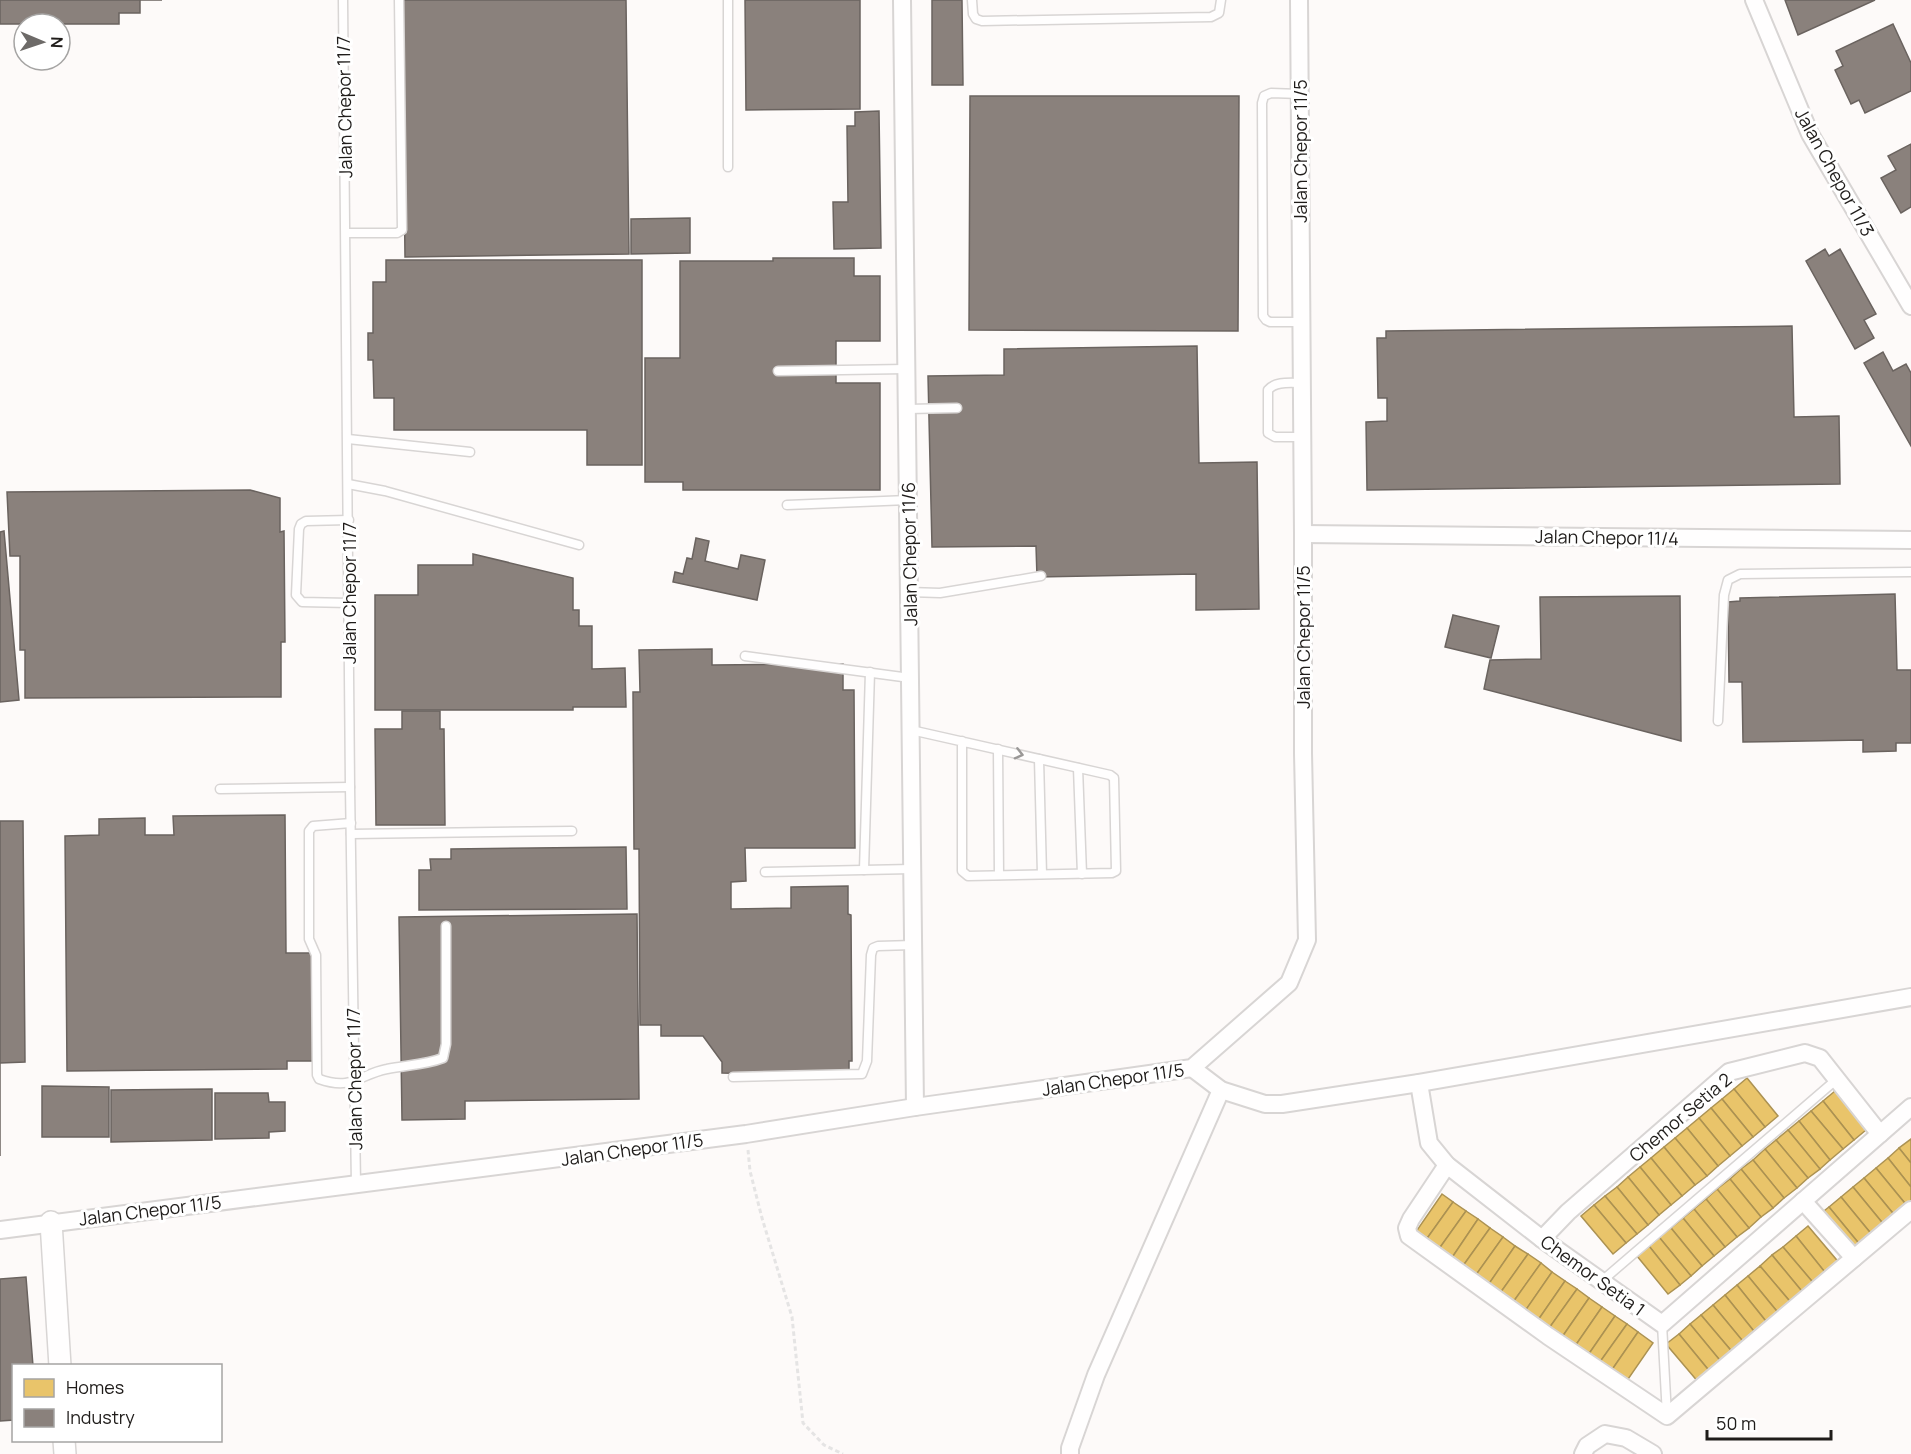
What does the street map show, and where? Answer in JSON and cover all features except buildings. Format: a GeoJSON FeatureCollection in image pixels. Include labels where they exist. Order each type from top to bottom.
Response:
{"type":"FeatureCollection","features":[{"type":"Feature","properties":{"kind":"street","name":"Jalan Chepor 11/6"},"geometry":{"type":"LineString","coordinates":[[902,0],[915,1107]]}},
{"type":"Feature","properties":{"kind":"street","name":"Jalan Chepor 11/5"},"geometry":{"type":"LineString","coordinates":[[0,1230],[746,1134],[915,1107],[1192,1068],[1289,983],[1307,940],[1303,753],[1299,0]]}},
{"type":"Feature","properties":{"kind":"street","name":"Jalan Chepor 11/3"},"geometry":{"type":"LineString","coordinates":[[1754,0],[1810,134],[1911,306]]}},
{"type":"Feature","properties":{"kind":"street","name":"Jalan Chepor 11/4"},"geometry":{"type":"LineString","coordinates":[[1303,534],[1911,540]]}},
{"type":"Feature","properties":{"kind":"street"},"geometry":{"type":"LineString","coordinates":[[1192,1068],[1221,1090],[1265,1104],[1282,1104],[1419,1083],[1911,997]]}},
{"type":"Feature","properties":{"kind":"street","name":"Chemor Setia 2"},"geometry":{"type":"LineString","coordinates":[[1542,1239],[1569,1212],[1730,1072],[1805,1053],[1814,1054],[1838,1079],[1880,1134]]}},
{"type":"Feature","properties":{"kind":"street","name":"Chemor Setia 1"},"geometry":{"type":"LineString","coordinates":[[1419,1083],[1430,1143],[1448,1165],[1542,1239],[1603,1280],[1662,1324],[1911,1107]]}},
{"type":"Feature","properties":{"kind":"street"},"geometry":{"type":"LineString","coordinates":[[1070,1454],[1070,1448],[1096,1375],[1221,1090]]}},
{"type":"Feature","properties":{"kind":"street"},"geometry":{"type":"LineString","coordinates":[[1448,1165],[1411,1219],[1407,1228],[1409,1236],[1548,1336],[1667,1416],[1911,1210]]}},
{"type":"Feature","properties":{"kind":"street"},"geometry":{"type":"LineString","coordinates":[[1803,1201],[1854,1258]]}},
{"type":"Feature","properties":{"kind":"street"},"geometry":{"type":"LineString","coordinates":[[51,1222],[60,1364]]}},
{"type":"Feature","properties":{"kind":"street"},"geometry":{"type":"LineString","coordinates":[[1583,1454],[1587,1446],[1605,1434],[1626,1438],[1653,1454]]}},
{"type":"Feature","properties":{"kind":"lane","name":"Jalan Chepor 11/7"},"geometry":{"type":"LineString","coordinates":[[343,0],[356,1186]]}},
{"type":"Feature","properties":{"kind":"lane"},"geometry":{"type":"LineString","coordinates":[[346,233],[397,233],[402,230],[399,0]]}},
{"type":"Feature","properties":{"kind":"lane"},"geometry":{"type":"LineString","coordinates":[[728,0],[728,167]]}},
{"type":"Feature","properties":{"kind":"lane"},"geometry":{"type":"LineString","coordinates":[[972,0],[973,14],[976,19],[982,21],[1211,17],[1219,13],[1221,0]]}},
{"type":"Feature","properties":{"kind":"lane"},"geometry":{"type":"LineString","coordinates":[[1300,94],[1271,93],[1264,96],[1262,103],[1263,316],[1270,322],[1302,322]]}},
{"type":"Feature","properties":{"kind":"lane"},"geometry":{"type":"LineString","coordinates":[[778,371],[906,369]]}},
{"type":"Feature","properties":{"kind":"lane"},"geometry":{"type":"LineString","coordinates":[[1302,383],[1278,384],[1271,386],[1268,390],[1268,432],[1275,437],[1302,437]]}},
{"type":"Feature","properties":{"kind":"lane"},"geometry":{"type":"LineString","coordinates":[[907,409],[957,408]]}},
{"type":"Feature","properties":{"kind":"lane"},"geometry":{"type":"LineString","coordinates":[[348,439],[470,453]]}},
{"type":"Feature","properties":{"kind":"lane"},"geometry":{"type":"LineString","coordinates":[[348,484],[385,491],[579,545]]}},
{"type":"Feature","properties":{"kind":"lane"},"geometry":{"type":"LineString","coordinates":[[787,505],[908,500]]}},
{"type":"Feature","properties":{"kind":"lane"},"geometry":{"type":"LineString","coordinates":[[349,520],[306,521],[301,524],[296,595],[302,602],[349,603]]}},
{"type":"Feature","properties":{"kind":"lane"},"geometry":{"type":"LineString","coordinates":[[1718,721],[1724,595],[1728,580],[1740,574],[1911,572]]}},
{"type":"Feature","properties":{"kind":"lane"},"geometry":{"type":"LineString","coordinates":[[909,592],[940,592],[1041,576]]}},
{"type":"Feature","properties":{"kind":"lane"},"geometry":{"type":"LineString","coordinates":[[745,656],[910,678]]}},
{"type":"Feature","properties":{"kind":"lane"},"geometry":{"type":"LineString","coordinates":[[864,870],[870,672]]}},
{"type":"Feature","properties":{"kind":"lane"},"geometry":{"type":"LineString","coordinates":[[911,730],[962,741],[998,749],[1110,775],[1114,778],[1116,871],[1112,873],[968,876],[962,871],[962,741]]}},
{"type":"Feature","properties":{"kind":"lane"},"geometry":{"type":"LineString","coordinates":[[998,749],[999,875]]}},
{"type":"Feature","properties":{"kind":"lane"},"geometry":{"type":"LineString","coordinates":[[1040,759],[1042,874]]}},
{"type":"Feature","properties":{"kind":"lane"},"geometry":{"type":"LineString","coordinates":[[1078,768],[1082,874]]}},
{"type":"Feature","properties":{"kind":"lane"},"geometry":{"type":"LineString","coordinates":[[220,789],[350,787]]}},
{"type":"Feature","properties":{"kind":"lane"},"geometry":{"type":"LineString","coordinates":[[351,823],[312,826],[309,831],[309,939],[316,955],[317,1075],[319,1079],[328,1082],[354,1083],[384,1069],[443,1058],[446,1044],[446,926]]}},
{"type":"Feature","properties":{"kind":"lane"},"geometry":{"type":"LineString","coordinates":[[351,834],[572,831]]}},
{"type":"Feature","properties":{"kind":"lane"},"geometry":{"type":"LineString","coordinates":[[765,872],[912,869]]}},
{"type":"Feature","properties":{"kind":"lane"},"geometry":{"type":"LineString","coordinates":[[733,1077],[862,1074],[867,1061],[870,955],[873,948],[878,946],[913,945]]}},
{"type":"Feature","properties":{"kind":"lane"},"geometry":{"type":"LineString","coordinates":[[1603,1280],[1838,1079]]}},
{"type":"Feature","properties":{"kind":"lane"},"geometry":{"type":"LineString","coordinates":[[1662,1324],[1667,1416]]}},
{"type":"Feature","properties":{"kind":"path"},"geometry":{"type":"LineString","coordinates":[[746,1134],[750,1171],[792,1317],[803,1424],[824,1445],[843,1454]]}}]}
